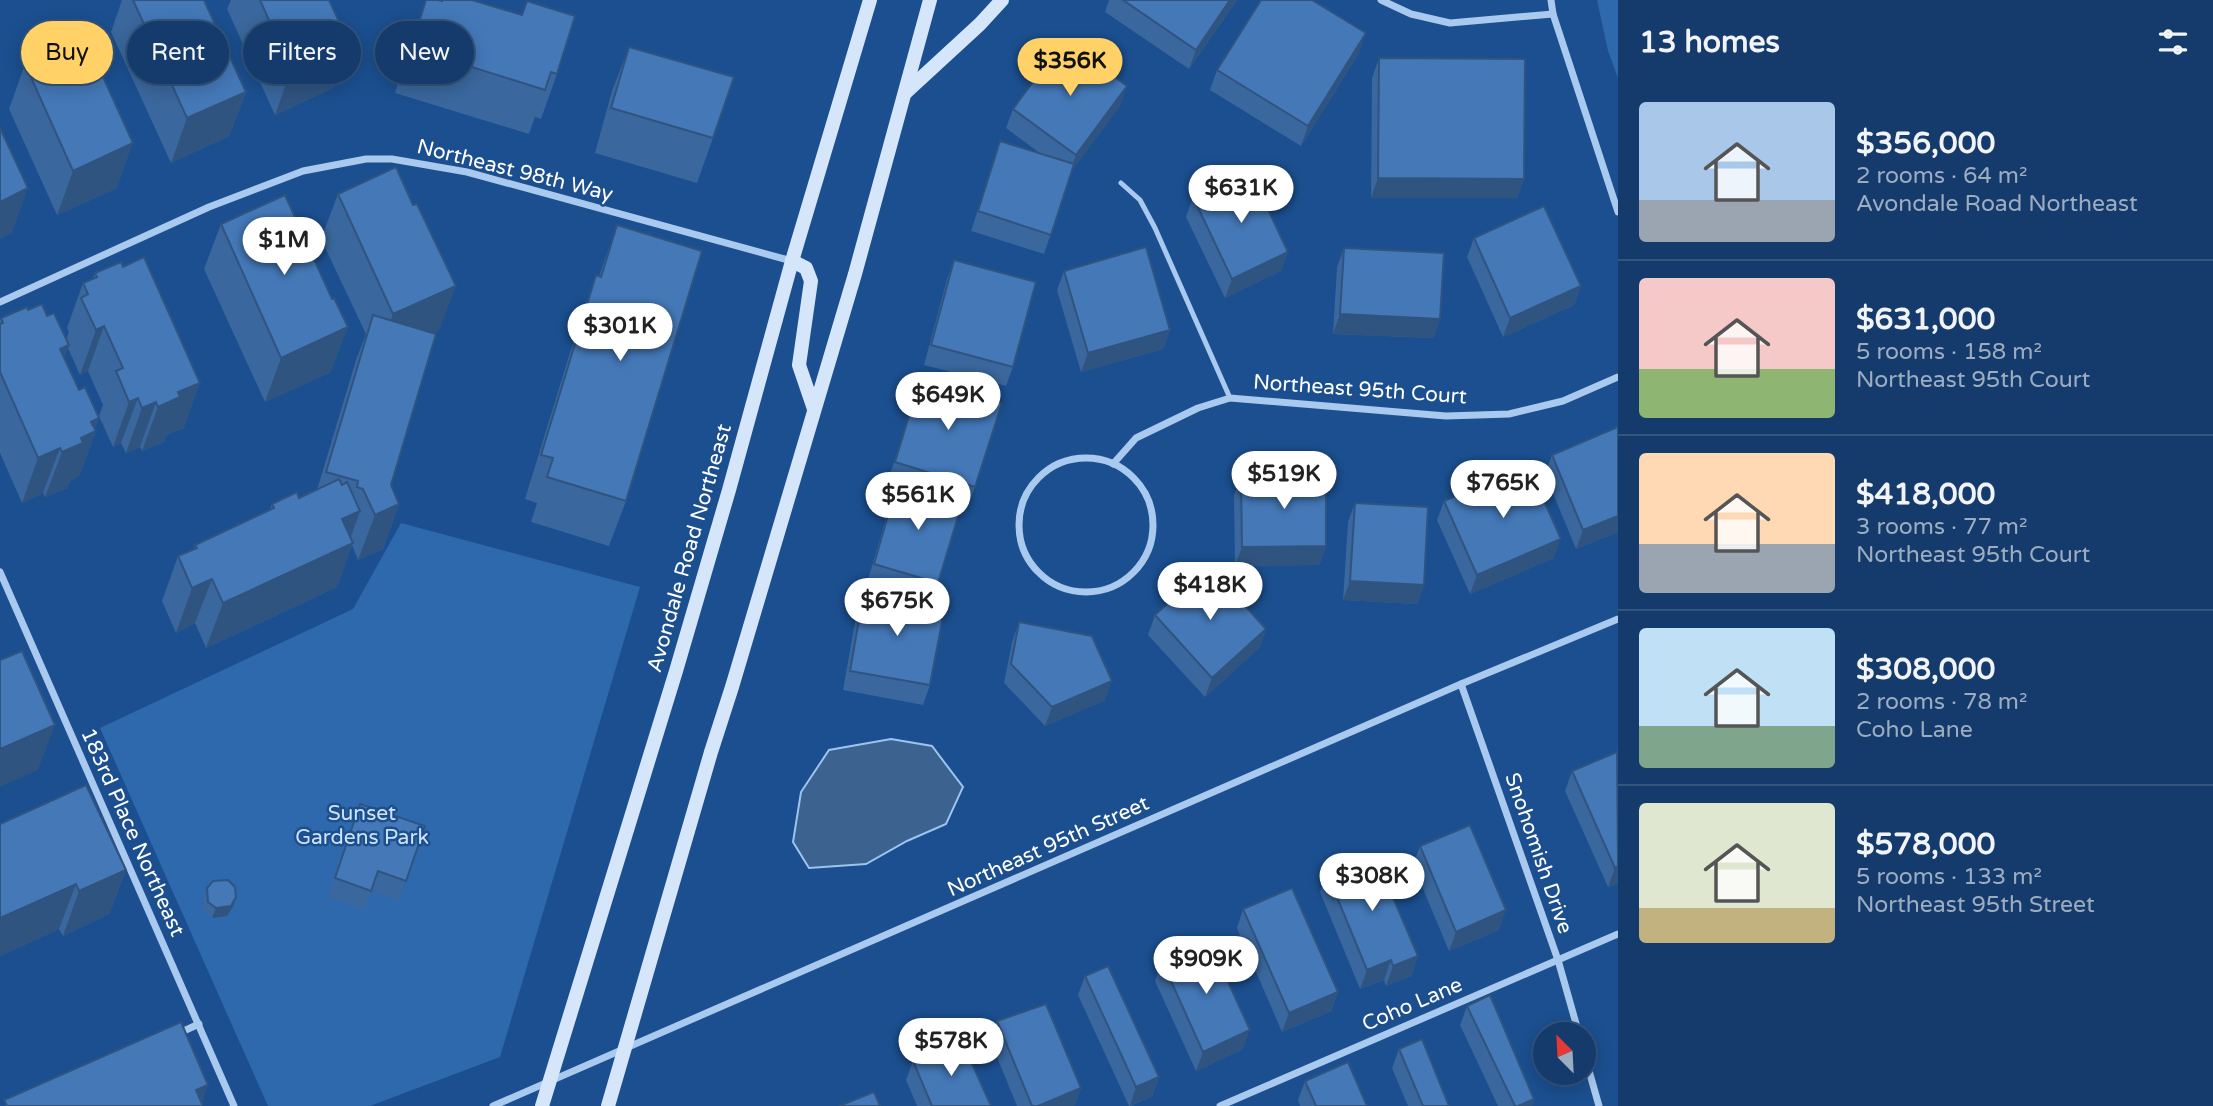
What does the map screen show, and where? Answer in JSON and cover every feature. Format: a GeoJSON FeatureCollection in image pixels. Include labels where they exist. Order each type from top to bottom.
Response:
{"type":"FeatureCollection","features":[{"type":"Feature","properties":{"kind":"main road","name":"Avondale Road Northeast"},"geometry":{"type":"LineString","coordinates":[[542,1106],[680,658],[792,261],[870,0]]}},
{"type":"Feature","properties":{"kind":"main road"},"geometry":{"type":"LineString","coordinates":[[608,1106],[855,274],[930,0]]}},
{"type":"Feature","properties":{"kind":"main road"},"geometry":{"type":"LineString","coordinates":[[904,94],[1002,0]]}},
{"type":"Feature","properties":{"kind":"main road"},"geometry":{"type":"LineString","coordinates":[[792,261],[806,268],[811,281],[799,365],[814,409]]}},
{"type":"Feature","properties":{"kind":"street"},"geometry":{"type":"LineString","coordinates":[[1381,0],[1412,14],[1450,23],[1553,14]]}},
{"type":"Feature","properties":{"kind":"street"},"geometry":{"type":"LineString","coordinates":[[1551,0],[1553,14],[1618,212]]}},
{"type":"Feature","properties":{"kind":"street","name":"Northeast 98th Way"},"geometry":{"type":"LineString","coordinates":[[0,302],[209,207],[303,171],[366,159],[392,159],[467,172],[792,261]]}},
{"type":"Feature","properties":{"kind":"street","name":"Northeast 95th Court"},"geometry":{"type":"LineString","coordinates":[[1113,464],[1136,438],[1198,408],[1230,398],[1446,416],[1509,414],[1563,401],[1618,377]]}},
{"type":"Feature","properties":{"kind":"street"},"geometry":{"type":"LineString","coordinates":[[1094,459],[1113,464],[1129,474],[1142,488],[1153,524],[1151,543],[1137,568],[1115,586],[1097,592],[1059,586],[1043,577],[1030,563],[1022,545],[1019,527],[1021,508],[1029,490],[1041,475],[1057,465],[1094,459]]}},
{"type":"Feature","properties":{"kind":"street","name":"183rd Place Northeast"},"geometry":{"type":"LineString","coordinates":[[0,572],[234,1106]]}},
{"type":"Feature","properties":{"kind":"street","name":"Northeast 95th Street"},"geometry":{"type":"LineString","coordinates":[[493,1106],[1461,684],[1618,619]]}},
{"type":"Feature","properties":{"kind":"street","name":"Snohomish Drive"},"geometry":{"type":"LineString","coordinates":[[1461,684],[1558,960],[1575,1022]]}},
{"type":"Feature","properties":{"kind":"street"},"geometry":{"type":"LineString","coordinates":[[82,794],[94,789]]}},
{"type":"Feature","properties":{"kind":"street","name":"Coho Lane"},"geometry":{"type":"LineString","coordinates":[[1220,1106],[1618,934]]}},
{"type":"Feature","properties":{"kind":"street"},"geometry":{"type":"LineString","coordinates":[[174,1035],[199,1024]]}},
{"type":"Feature","properties":{"kind":"street"},"geometry":{"type":"LineString","coordinates":[[1592,1085],[1598,1106]]}},
{"type":"Feature","properties":{"kind":"lane"},"geometry":{"type":"LineString","coordinates":[[1121,183],[1140,200],[1155,228],[1230,398]]}},
{"type":"Feature","properties":{"kind":"green space"},"geometry":{"type":"Polygon","coordinates":[[[1597,0],[1618,0],[1618,78],[1608,51],[1597,0]]]}},
{"type":"Feature","properties":{"kind":"green space","name":"Sunset Gardens Park"},"geometry":{"type":"Polygon","coordinates":[[[401,523],[640,587],[500,1057],[370,1106],[268,1106],[100,728],[353,609],[401,523]]]}},
{"type":"Feature","properties":{"kind":"shaded area"},"geometry":{"type":"Polygon","coordinates":[[[891,739],[932,746],[963,787],[946,824],[907,841],[866,864],[809,868],[793,842],[801,792],[829,750],[891,739]]]}},
{"type":"Feature","properties":{"kind":"building"},"geometry":{"type":"Polygon","coordinates":[[[133,0],[204,0],[214,21],[143,21],[133,0]]]}},
{"type":"Feature","properties":{"kind":"building"},"geometry":{"type":"Polygon","coordinates":[[[260,0],[329,0],[339,21],[269,21],[260,0]]]}},
{"type":"Feature","properties":{"kind":"building"},"geometry":{"type":"Polygon","coordinates":[[[426,0],[472,0],[522,15],[527,1],[575,16],[557,74],[551,72],[545,90],[474,68],[474,21],[419,21],[426,0]]]}},
{"type":"Feature","properties":{"kind":"building"},"geometry":{"type":"Polygon","coordinates":[[[1123,0],[1230,0],[1196,50],[1123,0]]]}},
{"type":"Feature","properties":{"kind":"building"},"geometry":{"type":"Polygon","coordinates":[[[1261,0],[1312,0],[1366,33],[1308,126],[1217,70],[1261,0]]]}},
{"type":"Feature","properties":{"kind":"building"},"geometry":{"type":"Polygon","coordinates":[[[1064,40],[1127,86],[1076,155],[1013,109],[1064,40]]]}},
{"type":"Feature","properties":{"kind":"building"},"geometry":{"type":"Polygon","coordinates":[[[629,47],[734,77],[713,138],[611,108],[629,47]]]}},
{"type":"Feature","properties":{"kind":"building"},"geometry":{"type":"Polygon","coordinates":[[[229,55],[246,92],[187,118],[171,84],[229,84],[229,55]]]}},
{"type":"Feature","properties":{"kind":"building"},"geometry":{"type":"Polygon","coordinates":[[[1379,58],[1525,59],[1524,179],[1378,178],[1379,58]]]}},
{"type":"Feature","properties":{"kind":"building"},"geometry":{"type":"Polygon","coordinates":[[[34,84],[106,84],[133,143],[73,171],[34,84]]]}},
{"type":"Feature","properties":{"kind":"building"},"geometry":{"type":"Polygon","coordinates":[[[0,128],[28,188],[0,202],[0,128]]]}},
{"type":"Feature","properties":{"kind":"building"},"geometry":{"type":"Polygon","coordinates":[[[1000,141],[1074,164],[1051,235],[978,211],[1000,141]]]}},
{"type":"Feature","properties":{"kind":"building"},"geometry":{"type":"Polygon","coordinates":[[[396,167],[456,286],[393,314],[338,194],[396,167]]]}},
{"type":"Feature","properties":{"kind":"building"},"geometry":{"type":"Polygon","coordinates":[[[1250,171],[1288,252],[1232,279],[1193,197],[1250,171]]]}},
{"type":"Feature","properties":{"kind":"building"},"geometry":{"type":"Polygon","coordinates":[[[285,195],[332,299],[334,298],[348,327],[281,358],[221,224],[285,195]]]}},
{"type":"Feature","properties":{"kind":"building"},"geometry":{"type":"Polygon","coordinates":[[[1544,206],[1581,286],[1510,318],[1474,238],[1544,206]]]}},
{"type":"Feature","properties":{"kind":"building"},"geometry":{"type":"Polygon","coordinates":[[[617,225],[702,251],[626,501],[547,477],[553,458],[541,455],[596,275],[601,277],[617,225]]]}},
{"type":"Feature","properties":{"kind":"building"},"geometry":{"type":"Polygon","coordinates":[[[1146,247],[1170,330],[1088,353],[1064,271],[1146,247]]]}},
{"type":"Feature","properties":{"kind":"building"},"geometry":{"type":"Polygon","coordinates":[[[1344,248],[1444,253],[1440,319],[1340,314],[1344,248]]]}},
{"type":"Feature","properties":{"kind":"building"},"geometry":{"type":"Polygon","coordinates":[[[144,257],[200,383],[178,392],[180,397],[158,407],[156,402],[142,408],[138,398],[129,402],[116,371],[123,368],[104,326],[96,330],[81,298],[88,294],[83,283],[97,277],[95,273],[121,262],[123,267],[144,257]]]}},
{"type":"Feature","properties":{"kind":"building"},"geometry":{"type":"Polygon","coordinates":[[[954,260],[1036,282],[1013,367],[931,345],[954,260]]]}},
{"type":"Feature","properties":{"kind":"building"},"geometry":{"type":"Polygon","coordinates":[[[42,304],[47,316],[54,313],[69,345],[60,349],[79,390],[85,387],[99,418],[91,422],[96,431],[81,438],[83,443],[62,452],[60,448],[38,458],[0,372],[0,324],[3,323],[1,318],[42,304]]]}},
{"type":"Feature","properties":{"kind":"building"},"geometry":{"type":"Polygon","coordinates":[[[373,315],[436,334],[391,485],[399,504],[375,515],[363,489],[357,487],[358,481],[326,472],[373,315]]]}},
{"type":"Feature","properties":{"kind":"building"},"geometry":{"type":"Polygon","coordinates":[[[921,377],[1002,403],[975,487],[895,462],[921,377]]]}},
{"type":"Feature","properties":{"kind":"building"},"geometry":{"type":"Polygon","coordinates":[[[1618,427],[1618,516],[1583,530],[1552,455],[1618,427]]]}},
{"type":"Feature","properties":{"kind":"building"},"geometry":{"type":"Polygon","coordinates":[[[1528,465],[1561,539],[1477,575],[1444,501],[1528,465]]]}},
{"type":"Feature","properties":{"kind":"building"},"geometry":{"type":"Polygon","coordinates":[[[1326,475],[1326,546],[1242,547],[1241,476],[1326,475]]]}},
{"type":"Feature","properties":{"kind":"building"},"geometry":{"type":"Polygon","coordinates":[[[339,479],[342,485],[347,482],[360,511],[342,519],[353,543],[223,603],[212,579],[192,588],[178,556],[197,548],[195,545],[274,508],[272,504],[297,492],[299,498],[339,479]]]}},
{"type":"Feature","properties":{"kind":"building"},"geometry":{"type":"Polygon","coordinates":[[[898,481],[963,500],[938,583],[874,564],[898,481]]]}},
{"type":"Feature","properties":{"kind":"building"},"geometry":{"type":"Polygon","coordinates":[[[1355,503],[1428,507],[1424,585],[1350,581],[1355,503]]]}},
{"type":"Feature","properties":{"kind":"building"},"geometry":{"type":"Polygon","coordinates":[[[1209,566],[1266,629],[1212,678],[1155,615],[1209,566]]]}},
{"type":"Feature","properties":{"kind":"building"},"geometry":{"type":"Polygon","coordinates":[[[864,591],[945,606],[930,685],[850,671],[864,591]]]}},
{"type":"Feature","properties":{"kind":"building"},"geometry":{"type":"Polygon","coordinates":[[[1019,622],[1092,636],[1112,681],[1052,707],[1011,664],[1019,622]]]}},
{"type":"Feature","properties":{"kind":"building"},"geometry":{"type":"Polygon","coordinates":[[[22,651],[55,725],[0,749],[0,660],[22,651]]]}},
{"type":"Feature","properties":{"kind":"building"},"geometry":{"type":"Polygon","coordinates":[[[1617,752],[1618,866],[1615,868],[1572,771],[1617,752]]]}},
{"type":"Feature","properties":{"kind":"building"},"geometry":{"type":"Polygon","coordinates":[[[86,785],[126,870],[79,891],[76,884],[0,918],[0,824],[86,785]]]}},
{"type":"Feature","properties":{"kind":"building"},"geometry":{"type":"Polygon","coordinates":[[[360,804],[425,826],[406,881],[378,871],[371,891],[335,878],[360,804]]]}},
{"type":"Feature","properties":{"kind":"building"},"geometry":{"type":"Polygon","coordinates":[[[1470,825],[1506,910],[1456,932],[1420,846],[1470,825]]]}},
{"type":"Feature","properties":{"kind":"building"},"geometry":{"type":"Polygon","coordinates":[[[1374,853],[1418,956],[1393,966],[1391,960],[1367,970],[1327,873],[1374,853]]]}},
{"type":"Feature","properties":{"kind":"building"},"geometry":{"type":"Polygon","coordinates":[[[228,880],[235,887],[236,897],[231,906],[216,908],[208,902],[207,888],[213,881],[228,880]]]}},
{"type":"Feature","properties":{"kind":"building"},"geometry":{"type":"Polygon","coordinates":[[[1292,888],[1338,992],[1289,1013],[1243,909],[1292,888]]]}},
{"type":"Feature","properties":{"kind":"building"},"geometry":{"type":"Polygon","coordinates":[[[1209,940],[1250,1030],[1203,1052],[1162,961],[1209,940]]]}},
{"type":"Feature","properties":{"kind":"building"},"geometry":{"type":"Polygon","coordinates":[[[1108,966],[1159,1077],[1136,1087],[1085,976],[1108,966]]]}},
{"type":"Feature","properties":{"kind":"building"},"geometry":{"type":"Polygon","coordinates":[[[1490,995],[1534,1099],[1518,1106],[1515,1106],[1467,1006],[1490,995]]]}},
{"type":"Feature","properties":{"kind":"building"},"geometry":{"type":"Polygon","coordinates":[[[1046,1004],[1081,1088],[1032,1106],[997,1021],[1046,1004]]]}},
{"type":"Feature","properties":{"kind":"building"},"geometry":{"type":"Polygon","coordinates":[[[181,1022],[208,1085],[196,1090],[203,1106],[7,1106],[4,1100],[181,1022]]]}},
{"type":"Feature","properties":{"kind":"building"},"geometry":{"type":"Polygon","coordinates":[[[961,1039],[991,1106],[932,1106],[913,1061],[961,1039]]]}},
{"type":"Feature","properties":{"kind":"building"},"geometry":{"type":"Polygon","coordinates":[[[1422,1039],[1449,1106],[1423,1106],[1399,1049],[1422,1039]]]}},
{"type":"Feature","properties":{"kind":"building"},"geometry":{"type":"Polygon","coordinates":[[[1348,1062],[1367,1106],[1316,1106],[1305,1081],[1348,1062]]]}},
{"type":"Feature","properties":{"kind":"building"},"geometry":{"type":"Polygon","coordinates":[[[874,1092],[880,1106],[839,1106],[874,1092]]]}}]}
